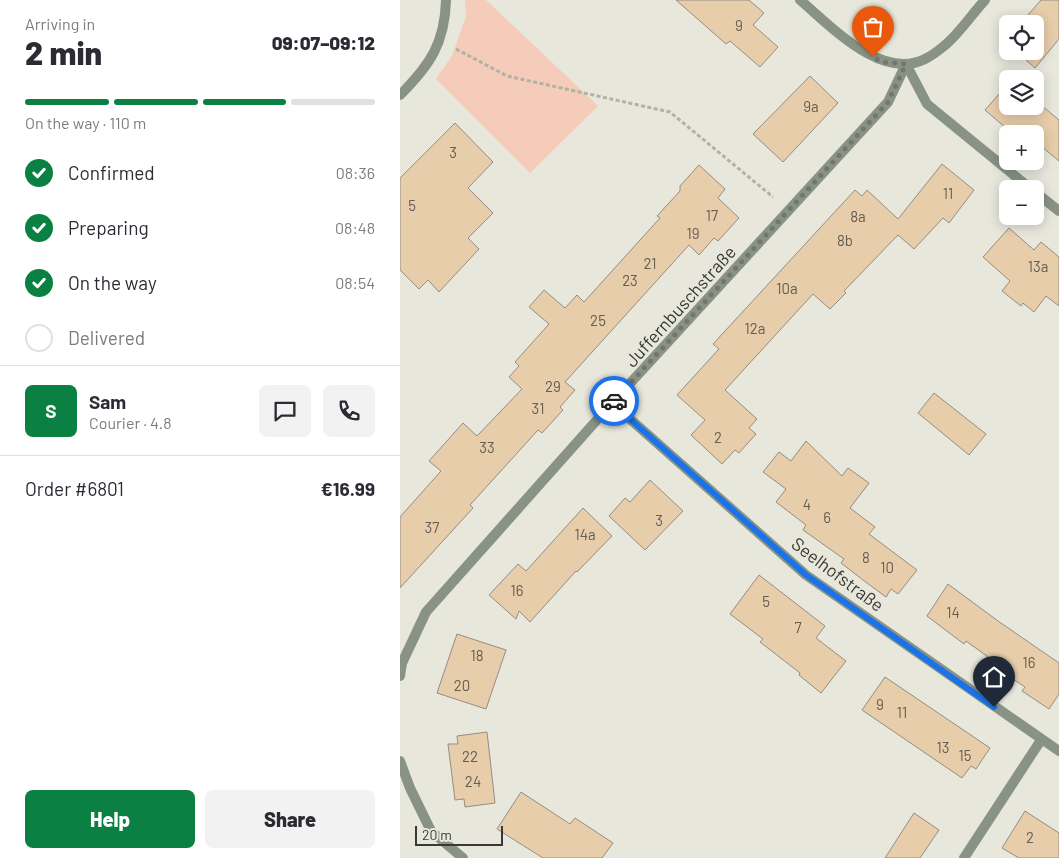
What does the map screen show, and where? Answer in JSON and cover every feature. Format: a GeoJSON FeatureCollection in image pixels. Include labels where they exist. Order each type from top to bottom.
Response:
{"type":"FeatureCollection","features":[{"type":"Feature","properties":{"kind":"street"},"geometry":{"type":"LineString","coordinates":[[400,95],[416,79],[440,42],[446,18],[446,0]]}},
{"type":"Feature","properties":{"kind":"street"},"geometry":{"type":"LineString","coordinates":[[800,0],[864,53],[882,62],[906,64],[924,60],[946,45],[984,0]]}},
{"type":"Feature","properties":{"kind":"street"},"geometry":{"type":"LineString","coordinates":[[906,64],[926,104],[1021,180]]}},
{"type":"Feature","properties":{"kind":"street","name":"Juffernbuschstraße"},"geometry":{"type":"LineString","coordinates":[[400,676],[402,663],[426,612],[612,403],[888,102],[906,64]]}},
{"type":"Feature","properties":{"kind":"street"},"geometry":{"type":"LineString","coordinates":[[1044,199],[1059,211]]}},
{"type":"Feature","properties":{"kind":"street","name":"Seelhofstraße"},"geometry":{"type":"LineString","coordinates":[[612,403],[806,575],[1059,752]]}},
{"type":"Feature","properties":{"kind":"street"},"geometry":{"type":"LineString","coordinates":[[964,858],[1042,740]]}},
{"type":"Feature","properties":{"kind":"street"},"geometry":{"type":"LineString","coordinates":[[400,761],[410,788],[431,831],[463,858]]}},
{"type":"Feature","properties":{"kind":"path"},"geometry":{"type":"LineString","coordinates":[[440,42],[508,76],[670,112],[789,210]]}},
{"type":"Feature","properties":{"kind":"shaded area"},"geometry":{"type":"Polygon","coordinates":[[[465,0],[486,0],[598,106],[530,173],[436,79],[452,56],[466,16],[465,0]]]}},
{"type":"Feature","properties":{"kind":"building"},"geometry":{"type":"Polygon","coordinates":[[[676,0],[749,0],[764,13],[753,25],[778,47],[760,67],[730,41],[726,44],[676,0]]]}},
{"type":"Feature","properties":{"kind":"building"},"geometry":{"type":"Polygon","coordinates":[[[1041,0],[1059,0],[1059,39],[1044,57],[1044,15],[1028,15],[1041,0]]]}},
{"type":"Feature","properties":{"kind":"building"},"geometry":{"type":"Polygon","coordinates":[[[1026,60],[1042,60],[1035,68],[1026,60]]]}},
{"type":"Feature","properties":{"kind":"building"},"geometry":{"type":"Polygon","coordinates":[[[810,76],[838,103],[783,162],[753,134],[810,76]]]}},
{"type":"Feature","properties":{"kind":"building"},"geometry":{"type":"Polygon","coordinates":[[[999,94],[999,115],[1044,115],[1044,108],[1059,120],[1059,161],[1044,148],[1044,125],[1002,125],[985,110],[999,94]]]}},
{"type":"Feature","properties":{"kind":"building"},"geometry":{"type":"Polygon","coordinates":[[[455,123],[493,162],[468,188],[493,213],[468,238],[479,249],[439,292],[428,280],[419,289],[400,270],[400,178],[455,123]]]}},
{"type":"Feature","properties":{"kind":"building"},"geometry":{"type":"Polygon","coordinates":[[[942,164],[974,190],[949,223],[943,218],[914,249],[898,235],[844,291],[846,293],[830,309],[813,294],[725,390],[757,419],[749,428],[756,434],[739,453],[735,450],[722,464],[691,435],[705,420],[677,395],[719,349],[713,344],[855,190],[862,196],[867,190],[898,219],[942,164]]]}},
{"type":"Feature","properties":{"kind":"building"},"geometry":{"type":"Polygon","coordinates":[[[699,165],[725,189],[718,198],[739,218],[718,241],[714,238],[699,255],[689,245],[565,382],[575,390],[560,407],[563,410],[542,433],[538,430],[470,505],[473,508],[400,588],[400,517],[441,471],[429,461],[463,423],[477,436],[522,389],[509,377],[519,366],[515,362],[549,324],[529,307],[544,290],[565,308],[577,295],[584,302],[660,218],[657,216],[680,191],[680,186],[699,165]]]}},
{"type":"Feature","properties":{"kind":"building"},"geometry":{"type":"Polygon","coordinates":[[[1009,228],[1034,250],[1041,242],[1059,257],[1059,306],[1046,296],[1034,312],[1023,303],[1021,306],[1002,291],[1010,281],[983,257],[1009,228]]]}},
{"type":"Feature","properties":{"kind":"building"},"geometry":{"type":"Polygon","coordinates":[[[934,393],[986,434],[969,455],[918,413],[934,393]]]}},
{"type":"Feature","properties":{"kind":"building"},"geometry":{"type":"Polygon","coordinates":[[[806,441],[842,476],[848,468],[869,483],[850,508],[875,527],[869,534],[917,570],[898,594],[891,589],[886,597],[863,580],[841,563],[844,559],[803,530],[806,525],[776,502],[786,489],[763,472],[779,452],[791,461],[806,441]]]}},
{"type":"Feature","properties":{"kind":"building"},"geometry":{"type":"Polygon","coordinates":[[[650,480],[683,511],[645,550],[609,516],[625,498],[630,502],[650,480]]]}},
{"type":"Feature","properties":{"kind":"building"},"geometry":{"type":"Polygon","coordinates":[[[583,508],[612,536],[576,571],[530,622],[519,611],[516,619],[489,595],[518,564],[526,571],[583,508]]]}},
{"type":"Feature","properties":{"kind":"building"},"geometry":{"type":"Polygon","coordinates":[[[759,575],[825,626],[816,638],[846,661],[821,693],[799,675],[800,673],[760,642],[763,639],[730,614],[759,575]]]}},
{"type":"Feature","properties":{"kind":"building"},"geometry":{"type":"Polygon","coordinates":[[[948,584],[1059,663],[1059,694],[1049,709],[1022,691],[1025,687],[1007,675],[1009,672],[966,641],[964,644],[927,616],[948,584]]]}},
{"type":"Feature","properties":{"kind":"building"},"geometry":{"type":"Polygon","coordinates":[[[457,634],[506,650],[486,709],[437,693],[457,634]]]}},
{"type":"Feature","properties":{"kind":"building"},"geometry":{"type":"Polygon","coordinates":[[[885,677],[990,748],[976,769],[971,766],[962,778],[862,710],[885,677]]]}},
{"type":"Feature","properties":{"kind":"building"},"geometry":{"type":"Polygon","coordinates":[[[487,732],[495,803],[465,807],[464,799],[455,800],[448,744],[458,744],[457,736],[487,732]]]}},
{"type":"Feature","properties":{"kind":"building"},"geometry":{"type":"Polygon","coordinates":[[[521,792],[570,824],[575,818],[613,843],[602,858],[543,858],[497,829],[521,792]]]}},
{"type":"Feature","properties":{"kind":"building"},"geometry":{"type":"Polygon","coordinates":[[[1025,811],[1059,833],[1059,858],[1019,858],[1002,848],[1025,811]]]}},
{"type":"Feature","properties":{"kind":"building"},"geometry":{"type":"Polygon","coordinates":[[[914,813],[939,830],[920,858],[885,858],[914,813]]]}},
{"type":"Feature","properties":{"kind":"way so far"},"geometry":{"type":"LineString","coordinates":[[614,401],[888,102],[906,64],[882,62],[873,57]]}},
{"type":"Feature","properties":{"kind":"route"},"geometry":{"type":"LineString","coordinates":[[614,401],[612,403],[806,575],[994,707]]}}]}
